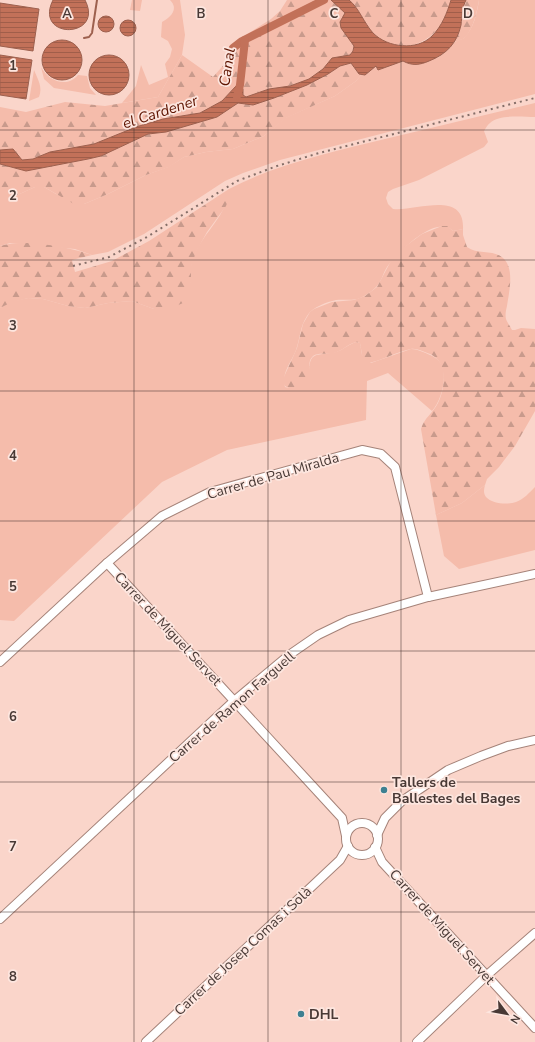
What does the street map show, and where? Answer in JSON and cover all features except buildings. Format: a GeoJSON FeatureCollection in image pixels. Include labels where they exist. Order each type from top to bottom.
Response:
{"type":"FeatureCollection","features":[{"type":"Feature","properties":{"kind":"street","name":"Carrer de Pau Miralda"},"geometry":{"type":"LineString","coordinates":[[0,662],[108,563],[162,516],[210,492],[362,450],[381,454],[395,466],[428,597]]}},
{"type":"Feature","properties":{"kind":"street","name":"Carrer de Miguel Servet"},"geometry":{"type":"LineString","coordinates":[[108,563],[342,818],[364,824]]}},
{"type":"Feature","properties":{"kind":"street","name":"Carrer de Ramon Farguell"},"geometry":{"type":"LineString","coordinates":[[0,919],[234,701],[289,655],[318,635],[349,620],[428,597],[535,574]]}},
{"type":"Feature","properties":{"kind":"street"},"geometry":{"type":"LineString","coordinates":[[377,835],[385,818],[402,801],[448,770],[487,753],[508,746],[535,740]]}},
{"type":"Feature","properties":{"kind":"street"},"geometry":{"type":"LineString","coordinates":[[342,818],[348,846],[354,853],[364,855],[375,847],[378,840],[374,829],[364,824]]}},
{"type":"Feature","properties":{"kind":"street"},"geometry":{"type":"LineString","coordinates":[[346,836],[351,828],[385,818]]}},
{"type":"Feature","properties":{"kind":"street","name":"Carrer de Josep Comas i Solà"},"geometry":{"type":"LineString","coordinates":[[340,860],[348,846]]}},
{"type":"Feature","properties":{"kind":"street","name":"Carrer de Miguel Servet"},"geometry":{"type":"LineString","coordinates":[[375,847],[382,862],[535,1028]]}},
{"type":"Feature","properties":{"kind":"street","name":"Carrer de Josep Comas i Solà"},"geometry":{"type":"LineString","coordinates":[[146,1042],[340,860],[354,853]]}},
{"type":"Feature","properties":{"kind":"street","name":"Carrer de Miguel Servet"},"geometry":{"type":"LineString","coordinates":[[364,855],[382,862]]}},
{"type":"Feature","properties":{"kind":"street"},"geometry":{"type":"LineString","coordinates":[[417,1042],[486,976],[535,933]]}},
{"type":"Feature","properties":{"kind":"green space"},"geometry":{"type":"Polygon","coordinates":[[[132,0],[142,0],[140,11],[130,10],[132,0]]]}},
{"type":"Feature","properties":{"kind":"green space"},"geometry":{"type":"Polygon","coordinates":[[[170,0],[180,0],[185,35],[182,55],[158,97],[122,103],[136,86],[141,65],[149,85],[168,77],[165,64],[170,57],[172,49],[168,41],[161,37],[162,22],[171,15],[174,10],[173,3],[170,0]]]}},
{"type":"Feature","properties":{"kind":"green space"},"geometry":{"type":"Polygon","coordinates":[[[287,0],[331,0],[346,13],[341,23],[343,30],[354,46],[350,55],[332,58],[323,69],[309,79],[286,87],[269,89],[246,97],[243,95],[243,89],[236,86],[222,101],[200,113],[136,127],[94,144],[50,152],[33,159],[21,160],[12,152],[0,150],[0,107],[26,112],[65,102],[105,106],[158,97],[182,55],[213,77],[229,59],[238,40],[271,19],[280,11],[287,0]]]}},
{"type":"Feature","properties":{"kind":"green space"},"geometry":{"type":"Polygon","coordinates":[[[348,0],[451,0],[442,23],[428,38],[420,43],[401,46],[383,40],[374,34],[367,26],[356,7],[348,0]]]}},
{"type":"Feature","properties":{"kind":"green space"},"geometry":{"type":"Polygon","coordinates":[[[466,0],[479,0],[476,15],[466,36],[463,39],[454,42],[461,25],[466,0]]]}},
{"type":"Feature","properties":{"kind":"green space"},"geometry":{"type":"Polygon","coordinates":[[[479,0],[535,0],[535,94],[280,160],[243,173],[225,181],[144,234],[108,252],[92,255],[75,249],[10,243],[0,246],[0,197],[13,197],[35,187],[44,187],[56,194],[84,204],[146,175],[168,167],[184,157],[206,152],[233,149],[264,136],[285,118],[335,96],[356,81],[362,74],[366,74],[376,66],[378,70],[403,61],[437,58],[446,52],[454,43],[464,38],[470,30],[479,0]]]}},
{"type":"Feature","properties":{"kind":"green space"},"geometry":{"type":"Polygon","coordinates":[[[351,63],[359,74],[362,74],[356,81],[335,96],[286,118],[264,136],[233,149],[206,152],[184,157],[169,167],[146,175],[84,204],[74,204],[44,187],[35,187],[13,197],[0,197],[0,164],[26,171],[101,156],[148,134],[166,132],[217,117],[238,103],[253,105],[274,98],[307,85],[340,66],[351,63]]]}},
{"type":"Feature","properties":{"kind":"green space"},"geometry":{"type":"Polygon","coordinates":[[[41,67],[48,76],[63,82],[73,79],[78,75],[87,76],[90,88],[96,95],[54,88],[44,79],[41,67]]]}},
{"type":"Feature","properties":{"kind":"green space"},"geometry":{"type":"Polygon","coordinates":[[[34,70],[40,84],[40,93],[39,97],[29,101],[34,70]]]}},
{"type":"Feature","properties":{"kind":"green space"},"geometry":{"type":"Polygon","coordinates":[[[535,103],[535,117],[505,117],[494,120],[484,131],[488,142],[484,147],[419,180],[388,192],[386,198],[388,204],[393,209],[437,205],[456,209],[461,217],[463,229],[453,231],[446,227],[437,227],[427,231],[417,237],[399,253],[387,267],[377,286],[368,294],[357,299],[332,301],[320,305],[312,310],[303,324],[296,350],[284,377],[285,387],[296,387],[309,376],[309,367],[312,358],[319,355],[336,352],[356,342],[360,343],[362,355],[371,363],[411,349],[417,350],[435,358],[441,364],[443,369],[444,382],[441,395],[432,411],[388,373],[367,381],[366,420],[227,450],[162,482],[14,621],[0,620],[0,308],[10,302],[28,298],[43,299],[68,306],[85,308],[108,303],[132,301],[154,309],[191,282],[191,268],[194,256],[223,209],[229,189],[266,172],[325,154],[535,103]]]}},
{"type":"Feature","properties":{"kind":"green space"},"geometry":{"type":"Polygon","coordinates":[[[229,189],[229,198],[226,206],[207,232],[196,252],[191,267],[190,289],[188,296],[183,303],[167,310],[154,309],[132,301],[108,303],[85,308],[68,306],[43,299],[28,298],[10,303],[0,308],[0,246],[21,243],[46,244],[92,255],[72,260],[75,272],[112,261],[149,241],[229,189]]]}},
{"type":"Feature","properties":{"kind":"green space"},"geometry":{"type":"Polygon","coordinates":[[[442,226],[447,226],[453,231],[463,229],[463,235],[467,247],[476,251],[499,255],[507,263],[510,281],[506,320],[512,330],[521,328],[535,329],[535,411],[515,446],[499,467],[487,479],[485,485],[462,503],[436,515],[421,429],[424,422],[438,403],[442,391],[444,377],[443,370],[437,359],[425,352],[411,349],[367,363],[363,360],[360,343],[356,342],[334,353],[317,354],[313,356],[309,364],[308,380],[301,386],[289,388],[284,383],[283,379],[297,348],[303,324],[310,312],[332,302],[354,300],[365,296],[377,287],[392,259],[403,248],[422,234],[442,226]]]}},
{"type":"Feature","properties":{"kind":"green space"},"geometry":{"type":"Polygon","coordinates":[[[485,485],[484,492],[486,497],[492,501],[505,504],[519,501],[535,487],[535,550],[459,569],[444,556],[436,515],[462,503],[485,485]]]}},
{"type":"Feature","properties":{"kind":"shaded area"},"geometry":{"type":"Polygon","coordinates":[[[53,0],[85,0],[89,13],[86,22],[78,28],[69,30],[60,28],[52,22],[49,13],[53,0]]]}},
{"type":"Feature","properties":{"kind":"shaded area"},"geometry":{"type":"Polygon","coordinates":[[[331,0],[349,0],[353,3],[367,25],[379,38],[386,42],[402,46],[411,46],[426,41],[436,32],[446,14],[451,0],[466,0],[461,25],[454,42],[441,55],[426,62],[413,64],[403,61],[378,70],[376,66],[365,75],[359,74],[351,63],[340,66],[307,85],[274,98],[253,105],[238,103],[217,117],[166,132],[148,134],[101,156],[26,171],[0,164],[0,150],[13,149],[22,160],[33,159],[50,152],[94,144],[136,127],[163,119],[200,113],[222,101],[236,86],[241,86],[243,89],[243,95],[246,97],[269,89],[290,86],[309,79],[323,69],[332,58],[350,55],[353,51],[354,46],[341,28],[340,22],[345,13],[331,0]]]}},
{"type":"Feature","properties":{"kind":"shaded area"},"geometry":{"type":"Polygon","coordinates":[[[0,3],[39,9],[33,51],[0,46],[0,3]]]}},
{"type":"Feature","properties":{"kind":"shaded area"},"geometry":{"type":"Polygon","coordinates":[[[106,16],[112,18],[114,24],[112,30],[106,32],[100,30],[98,24],[100,18],[106,16]]]}},
{"type":"Feature","properties":{"kind":"shaded area"},"geometry":{"type":"Polygon","coordinates":[[[128,20],[134,22],[136,28],[134,34],[128,36],[122,34],[120,28],[122,22],[128,20]]]}},
{"type":"Feature","properties":{"kind":"shaded area"},"geometry":{"type":"Polygon","coordinates":[[[62,40],[76,46],[82,60],[76,74],[62,80],[48,74],[42,60],[48,46],[62,40]]]}},
{"type":"Feature","properties":{"kind":"shaded area"},"geometry":{"type":"Polygon","coordinates":[[[0,55],[32,60],[26,99],[0,95],[0,55]]]}},
{"type":"Feature","properties":{"kind":"shaded area"},"geometry":{"type":"Polygon","coordinates":[[[109,55],[123,61],[129,75],[123,89],[109,95],[95,89],[89,75],[95,61],[109,55]]]}},
{"type":"Feature","properties":{"kind":"waterway"},"geometry":{"type":"LineString","coordinates":[[84,38],[89,37],[92,33],[97,0]]}},
{"type":"Feature","properties":{"kind":"waterway","name":"Canal"},"geometry":{"type":"LineString","coordinates":[[233,48],[242,41],[324,0]]}},
{"type":"Feature","properties":{"kind":"waterway","name":"Canal"},"geometry":{"type":"LineString","coordinates":[[237,96],[240,85],[245,40]]}},
{"type":"Feature","properties":{"kind":"railway"},"geometry":{"type":"LineString","coordinates":[[73,266],[109,257],[147,237],[237,181],[277,166],[319,153],[535,98]]}},
{"type":"Feature","properties":{"kind":"place","name":"Tallers de Ballestes del Bages"},"geometry":{"type":"Point","coordinates":[384,790]}},
{"type":"Feature","properties":{"kind":"place","name":"DHL"},"geometry":{"type":"Point","coordinates":[301,1014]}},
{"type":"Feature","properties":{"kind":"water label","name":"el Cardener"},"geometry":{"type":"Point","coordinates":[160,112]}}]}
